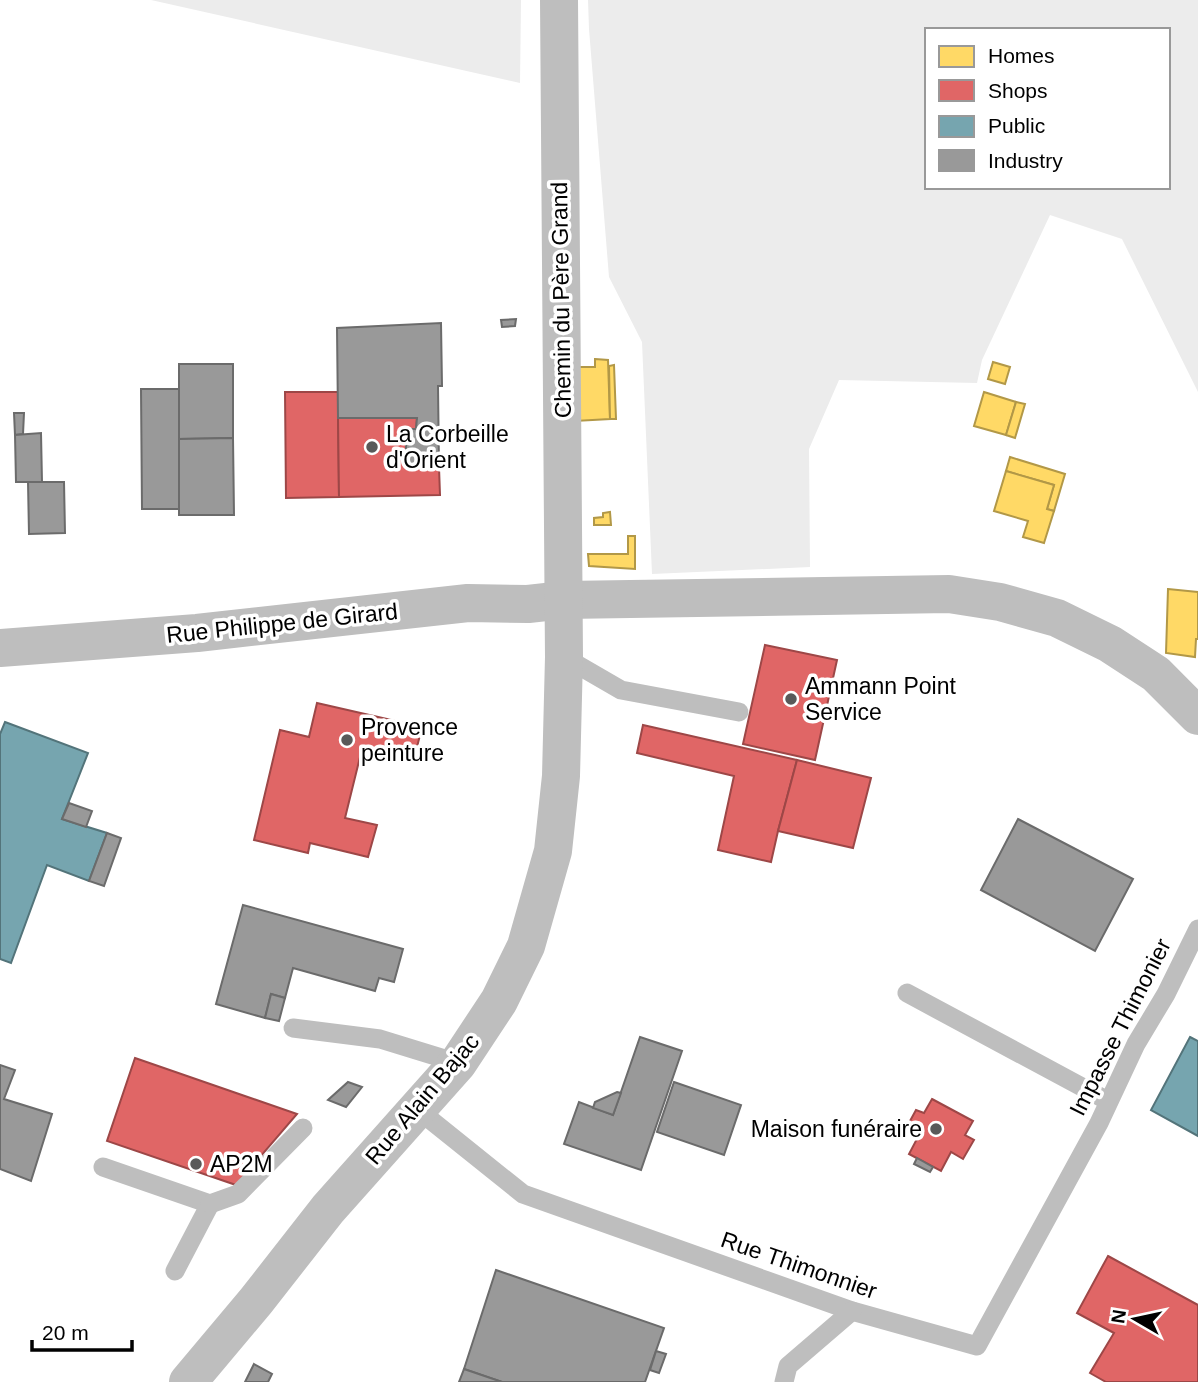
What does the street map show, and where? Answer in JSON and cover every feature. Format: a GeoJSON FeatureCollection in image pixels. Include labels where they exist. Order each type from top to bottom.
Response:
{"type":"FeatureCollection","features":[{"type":"Feature","properties":{"kind":"street","name":"Chemin du Père Grand"},"geometry":{"type":"LineString","coordinates":[[558,0],[564,600]]}},
{"type":"Feature","properties":{"kind":"street","name":"Rue Philippe de Girard"},"geometry":{"type":"LineString","coordinates":[[0,648],[197,633],[468,603],[528,604],[564,600],[949,594],[1000,603],[1057,618],[1110,644],[1156,674],[1198,716]]}},
{"type":"Feature","properties":{"kind":"street","name":"Rue Alain Bajac"},"geometry":{"type":"LineString","coordinates":[[188,1382],[328,1209],[458,1063],[499,1001],[526,946],[553,851],[561,776],[564,600]]}},
{"type":"Feature","properties":{"kind":"lane"},"geometry":{"type":"LineString","coordinates":[[564,657],[621,690],[739,712]]}},
{"type":"Feature","properties":{"kind":"lane","name":"Impasse Thimonier"},"geometry":{"type":"LineString","coordinates":[[1085,1147],[1136,1044],[1166,994],[1198,929]]}},
{"type":"Feature","properties":{"kind":"lane"},"geometry":{"type":"LineString","coordinates":[[907,993],[1108,1101]]}},
{"type":"Feature","properties":{"kind":"lane"},"geometry":{"type":"LineString","coordinates":[[293,1028],[380,1039],[458,1063]]}},
{"type":"Feature","properties":{"kind":"lane","name":"Rue Thimonnier"},"geometry":{"type":"LineString","coordinates":[[417,1109],[523,1194],[852,1311],[976,1346],[1085,1147]]}},
{"type":"Feature","properties":{"kind":"lane"},"geometry":{"type":"LineString","coordinates":[[103,1167],[210,1204],[238,1194],[303,1128]]}},
{"type":"Feature","properties":{"kind":"lane"},"geometry":{"type":"LineString","coordinates":[[176,1271],[210,1204]]}},
{"type":"Feature","properties":{"kind":"lane"},"geometry":{"type":"LineString","coordinates":[[784,1382],[788,1366],[852,1311]]}},
{"type":"Feature","properties":{"kind":"shaded area"},"geometry":{"type":"Polygon","coordinates":[[[151,0],[521,0],[520,83],[151,0]]]}},
{"type":"Feature","properties":{"kind":"shaded area"},"geometry":{"type":"Polygon","coordinates":[[[588,0],[1198,0],[1198,392],[1122,239],[1050,215],[982,360],[977,383],[839,380],[809,449],[810,567],[652,574],[642,342],[609,277],[588,0]]]}},
{"type":"Feature","properties":{"kind":"building: Homes"},"geometry":{"type":"Polygon","coordinates":[[[595,359],[608,360],[610,419],[575,421],[576,367],[595,367],[595,359]]]}},
{"type":"Feature","properties":{"kind":"building: Homes"},"geometry":{"type":"Polygon","coordinates":[[[993,362],[1010,367],[1005,384],[988,379],[993,362]]]}},
{"type":"Feature","properties":{"kind":"building: Homes"},"geometry":{"type":"Polygon","coordinates":[[[614,365],[616,419],[610,419],[609,366],[614,365]]]}},
{"type":"Feature","properties":{"kind":"building: Homes"},"geometry":{"type":"Polygon","coordinates":[[[984,392],[1016,402],[1006,435],[974,426],[984,392]]]}},
{"type":"Feature","properties":{"kind":"building: Homes"},"geometry":{"type":"Polygon","coordinates":[[[1016,402],[1025,404],[1015,438],[1006,435],[1016,402]]]}},
{"type":"Feature","properties":{"kind":"building: Homes"},"geometry":{"type":"Polygon","coordinates":[[[1010,457],[1065,474],[1054,511],[1047,509],[1054,485],[1006,471],[1010,457]]]}},
{"type":"Feature","properties":{"kind":"building: Homes"},"geometry":{"type":"Polygon","coordinates":[[[1006,471],[1054,485],[1047,509],[1054,511],[1044,543],[1023,537],[1028,521],[994,511],[1006,471]]]}},
{"type":"Feature","properties":{"kind":"building: Homes"},"geometry":{"type":"Polygon","coordinates":[[[610,512],[611,525],[594,525],[594,518],[603,517],[603,513],[610,512]]]}},
{"type":"Feature","properties":{"kind":"building: Homes"},"geometry":{"type":"Polygon","coordinates":[[[628,536],[635,536],[635,569],[589,566],[588,554],[628,554],[628,536]]]}},
{"type":"Feature","properties":{"kind":"building: Homes"},"geometry":{"type":"Polygon","coordinates":[[[1168,589],[1198,592],[1198,639],[1195,657],[1166,653],[1168,589]]]}},
{"type":"Feature","properties":{"kind":"building: Shops"},"geometry":{"type":"Polygon","coordinates":[[[285,392],[338,392],[339,497],[286,498],[285,392]]]}},
{"type":"Feature","properties":{"kind":"building: Shops","name":"La Corbeille d'Orient"},"geometry":{"type":"Polygon","coordinates":[[[338,418],[417,418],[416,429],[406,429],[406,466],[439,467],[440,495],[339,497],[338,418]]]}},
{"type":"Feature","properties":{"kind":"building: Shops"},"geometry":{"type":"Polygon","coordinates":[[[765,645],[837,660],[815,760],[743,744],[765,645]]]}},
{"type":"Feature","properties":{"kind":"building: Shops"},"geometry":{"type":"Polygon","coordinates":[[[317,703],[422,727],[414,759],[362,749],[345,818],[377,825],[368,857],[310,843],[308,853],[254,840],[280,730],[309,737],[317,703]]]}},
{"type":"Feature","properties":{"kind":"building: Shops"},"geometry":{"type":"Polygon","coordinates":[[[643,725],[797,760],[771,862],[718,850],[734,776],[637,753],[643,725]]]}},
{"type":"Feature","properties":{"kind":"building: Shops"},"geometry":{"type":"Polygon","coordinates":[[[797,760],[871,778],[853,848],[778,831],[797,760]]]}},
{"type":"Feature","properties":{"kind":"building: Shops"},"geometry":{"type":"Polygon","coordinates":[[[135,1058],[297,1114],[236,1185],[107,1141],[135,1058]]]}},
{"type":"Feature","properties":{"kind":"building: Shops"},"geometry":{"type":"Polygon","coordinates":[[[932,1099],[973,1121],[965,1135],[974,1140],[963,1159],[951,1152],[941,1171],[909,1154],[918,1137],[905,1130],[916,1110],[924,1113],[932,1099]]]}},
{"type":"Feature","properties":{"kind":"building: Shops"},"geometry":{"type":"Polygon","coordinates":[[[1108,1256],[1198,1305],[1198,1382],[1106,1382],[1090,1373],[1114,1333],[1077,1313],[1108,1256]]]}},
{"type":"Feature","properties":{"kind":"building: Public"},"geometry":{"type":"Polygon","coordinates":[[[5,722],[88,753],[62,819],[107,833],[89,881],[47,865],[11,963],[0,959],[0,734],[5,722]]]}},
{"type":"Feature","properties":{"kind":"building: Public"},"geometry":{"type":"Polygon","coordinates":[[[1190,1037],[1198,1041],[1198,1136],[1151,1110],[1190,1037]]]}},
{"type":"Feature","properties":{"kind":"building: Industry"},"geometry":{"type":"Polygon","coordinates":[[[516,319],[515,326],[502,327],[501,320],[516,319]]]}},
{"type":"Feature","properties":{"kind":"building: Industry"},"geometry":{"type":"Polygon","coordinates":[[[441,323],[442,386],[438,386],[439,467],[406,466],[406,429],[416,429],[417,418],[338,418],[337,328],[441,323]]]}},
{"type":"Feature","properties":{"kind":"building: Industry"},"geometry":{"type":"Polygon","coordinates":[[[179,364],[233,364],[233,438],[179,439],[179,364]]]}},
{"type":"Feature","properties":{"kind":"building: Industry"},"geometry":{"type":"Polygon","coordinates":[[[141,389],[179,389],[179,509],[142,509],[141,389]]]}},
{"type":"Feature","properties":{"kind":"building: Industry"},"geometry":{"type":"Polygon","coordinates":[[[14,413],[24,413],[23,434],[15,435],[14,413]]]}},
{"type":"Feature","properties":{"kind":"building: Industry"},"geometry":{"type":"Polygon","coordinates":[[[41,433],[42,482],[16,482],[15,435],[41,433]]]}},
{"type":"Feature","properties":{"kind":"building: Industry"},"geometry":{"type":"Polygon","coordinates":[[[233,438],[234,515],[179,515],[179,439],[233,438]]]}},
{"type":"Feature","properties":{"kind":"building: Industry"},"geometry":{"type":"Polygon","coordinates":[[[28,482],[64,482],[65,533],[29,534],[28,482]]]}},
{"type":"Feature","properties":{"kind":"building: Industry"},"geometry":{"type":"Polygon","coordinates":[[[69,803],[92,811],[86,827],[62,819],[69,803]]]}},
{"type":"Feature","properties":{"kind":"building: Industry"},"geometry":{"type":"Polygon","coordinates":[[[1018,819],[1133,879],[1095,951],[981,890],[1018,819]]]}},
{"type":"Feature","properties":{"kind":"building: Industry"},"geometry":{"type":"Polygon","coordinates":[[[107,833],[121,838],[104,886],[89,881],[107,833]]]}},
{"type":"Feature","properties":{"kind":"building: Industry"},"geometry":{"type":"Polygon","coordinates":[[[243,905],[403,949],[394,982],[379,978],[375,991],[293,968],[285,998],[271,994],[265,1018],[216,1004],[243,905]]]}},
{"type":"Feature","properties":{"kind":"building: Industry"},"geometry":{"type":"Polygon","coordinates":[[[271,994],[285,998],[279,1021],[265,1018],[271,994]]]}},
{"type":"Feature","properties":{"kind":"building: Industry"},"geometry":{"type":"Polygon","coordinates":[[[640,1037],[682,1051],[641,1170],[564,1144],[579,1102],[613,1115],[640,1037]]]}},
{"type":"Feature","properties":{"kind":"building: Industry"},"geometry":{"type":"Polygon","coordinates":[[[0,1065],[15,1070],[4,1099],[52,1114],[31,1181],[0,1169],[0,1065]]]}},
{"type":"Feature","properties":{"kind":"building: Industry"},"geometry":{"type":"Polygon","coordinates":[[[348,1082],[362,1087],[346,1107],[328,1100],[348,1082]]]}},
{"type":"Feature","properties":{"kind":"building: Industry"},"geometry":{"type":"Polygon","coordinates":[[[674,1082],[741,1105],[724,1155],[657,1132],[674,1082]]]}},
{"type":"Feature","properties":{"kind":"building: Industry"},"geometry":{"type":"Polygon","coordinates":[[[617,1092],[621,1093],[613,1115],[593,1108],[595,1102],[617,1092]]]}},
{"type":"Feature","properties":{"kind":"building: Industry"},"geometry":{"type":"Polygon","coordinates":[[[917,1158],[933,1167],[930,1172],[914,1164],[917,1158]]]}},
{"type":"Feature","properties":{"kind":"building: Industry"},"geometry":{"type":"Polygon","coordinates":[[[496,1270],[664,1328],[645,1382],[502,1382],[464,1369],[496,1270]]]}},
{"type":"Feature","properties":{"kind":"building: Industry"},"geometry":{"type":"Polygon","coordinates":[[[656,1351],[666,1354],[659,1373],[650,1370],[656,1351]]]}},
{"type":"Feature","properties":{"kind":"building: Industry"},"geometry":{"type":"Polygon","coordinates":[[[254,1364],[272,1374],[268,1382],[245,1382],[254,1364]]]}},
{"type":"Feature","properties":{"kind":"building: Industry"},"geometry":{"type":"Polygon","coordinates":[[[464,1369],[502,1382],[459,1382],[464,1369]]]}},
{"type":"Feature","properties":{"kind":"place","name":"La Corbeille d'Orient"},"geometry":{"type":"Point","coordinates":[372,447]}},
{"type":"Feature","properties":{"kind":"place","name":"Ammann Point Service"},"geometry":{"type":"Point","coordinates":[791,699]}},
{"type":"Feature","properties":{"kind":"place","name":"Provence peinture"},"geometry":{"type":"Point","coordinates":[347,740]}},
{"type":"Feature","properties":{"kind":"place","name":"Maison funéraire"},"geometry":{"type":"Point","coordinates":[936,1129]}},
{"type":"Feature","properties":{"kind":"place","name":"AP2M"},"geometry":{"type":"Point","coordinates":[196,1164]}}]}
